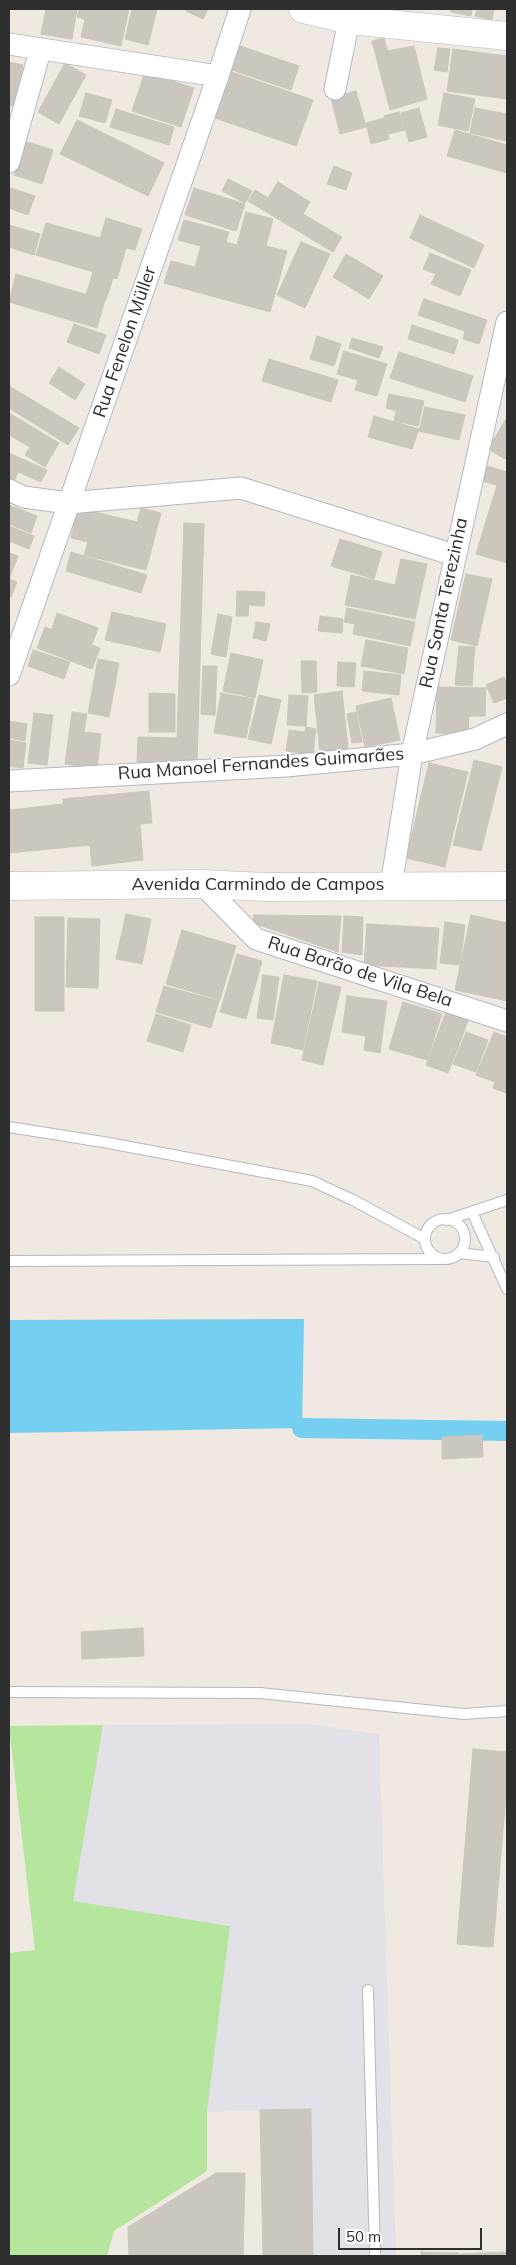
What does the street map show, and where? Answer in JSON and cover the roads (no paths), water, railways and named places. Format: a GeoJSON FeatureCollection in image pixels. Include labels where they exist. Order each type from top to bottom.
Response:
{"type":"FeatureCollection","features":[{"type":"Feature","properties":{"kind":"main road"},"geometry":{"type":"LineString","coordinates":[[303,9],[348,20],[507,36]]}},
{"type":"Feature","properties":{"kind":"main road","name":"Avenida Carmindo de Campos"},"geometry":{"type":"LineString","coordinates":[[9,886],[202,884],[265,887],[507,886]]}},
{"type":"Feature","properties":{"kind":"street","name":"Rua Fenelon Müller"},"geometry":{"type":"LineString","coordinates":[[9,675],[240,9]]}},
{"type":"Feature","properties":{"kind":"street"},"geometry":{"type":"LineString","coordinates":[[335,89],[348,20]]}},
{"type":"Feature","properties":{"kind":"street"},"geometry":{"type":"LineString","coordinates":[[9,44],[218,76]]}},
{"type":"Feature","properties":{"kind":"street"},"geometry":{"type":"LineString","coordinates":[[9,162],[40,50]]}},
{"type":"Feature","properties":{"kind":"street","name":"Rua Santa Terezinha"},"geometry":{"type":"LineString","coordinates":[[390,886],[412,754],[454,554],[507,322]]}},
{"type":"Feature","properties":{"kind":"street"},"geometry":{"type":"LineString","coordinates":[[9,490],[24,497],[68,503],[241,488],[454,554]]}},
{"type":"Feature","properties":{"kind":"street","name":"Rua Manoel Fernandes Guimarães"},"geometry":{"type":"LineString","coordinates":[[9,781],[286,766],[412,754],[475,739],[507,724]]}},
{"type":"Feature","properties":{"kind":"street","name":"Rua Barão de Vila Bela"},"geometry":{"type":"LineString","coordinates":[[202,884],[256,939],[507,1021]]}},
{"type":"Feature","properties":{"kind":"lane"},"geometry":{"type":"LineString","coordinates":[[9,1126],[312,1181],[353,1200],[425,1239],[430,1252],[441,1259]]}},
{"type":"Feature","properties":{"kind":"lane"},"geometry":{"type":"LineString","coordinates":[[425,1239],[430,1227],[435,1223],[507,1200]]}},
{"type":"Feature","properties":{"kind":"lane"},"geometry":{"type":"LineString","coordinates":[[472,1212],[507,1289]]}},
{"type":"Feature","properties":{"kind":"lane"},"geometry":{"type":"LineString","coordinates":[[447,1220],[459,1225],[465,1235],[465,1242],[460,1253]]}},
{"type":"Feature","properties":{"kind":"lane"},"geometry":{"type":"LineString","coordinates":[[9,1262],[448,1259],[460,1253],[494,1257]]}},
{"type":"Feature","properties":{"kind":"lane"},"geometry":{"type":"LineString","coordinates":[[9,1692],[260,1693],[464,1714],[507,1711]]}},
{"type":"Feature","properties":{"kind":"lane"},"geometry":{"type":"LineString","coordinates":[[368,1990],[375,2256]]}},
{"type":"Feature","properties":{"kind":"water"},"geometry":{"type":"Polygon","coordinates":[[[304,1319],[302,1428],[9,1433],[9,1320],[304,1319]]]}},
{"type":"Feature","properties":{"kind":"waterway"},"geometry":{"type":"LineString","coordinates":[[302,1428],[507,1431]]}}]}
